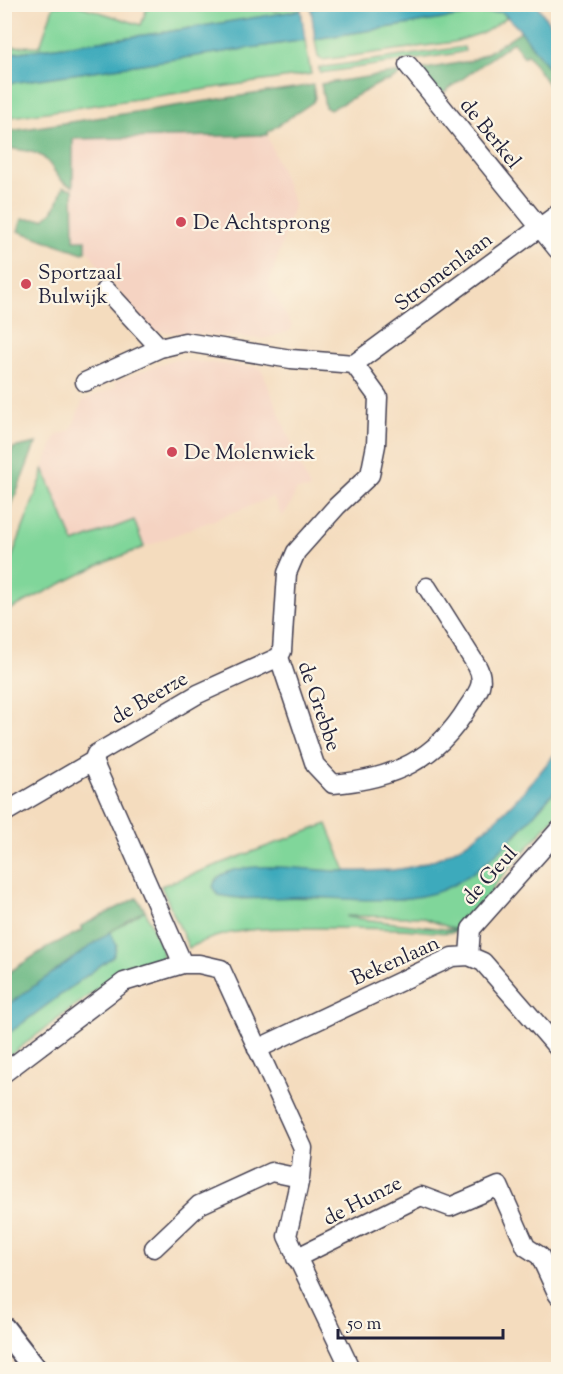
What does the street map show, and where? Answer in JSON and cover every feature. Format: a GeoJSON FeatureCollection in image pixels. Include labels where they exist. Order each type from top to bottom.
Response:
{"type":"FeatureCollection","features":[{"type":"Feature","properties":{"kind":"street","name":"de Berkel"},"geometry":{"type":"LineString","coordinates":[[408,65],[558,250]]}},
{"type":"Feature","properties":{"kind":"street","name":"Stromenlaan"},"geometry":{"type":"LineString","coordinates":[[354,364],[558,214]]}},
{"type":"Feature","properties":{"kind":"street"},"geometry":{"type":"LineString","coordinates":[[106,290],[160,348]]}},
{"type":"Feature","properties":{"kind":"street"},"geometry":{"type":"LineString","coordinates":[[85,382],[160,348],[185,342],[291,359],[354,364],[378,397],[376,445],[370,475],[296,552],[287,573],[282,651],[279,657]]}},
{"type":"Feature","properties":{"kind":"street","name":"de Grebbe"},"geometry":{"type":"LineString","coordinates":[[279,657],[315,765],[333,784],[363,782],[399,771],[436,748],[462,718],[482,685],[481,673],[427,586]]}},
{"type":"Feature","properties":{"kind":"street","name":"de Beerze"},"geometry":{"type":"LineString","coordinates":[[4,813],[93,761],[96,754],[198,694],[279,657]]}},
{"type":"Feature","properties":{"kind":"street"},"geometry":{"type":"LineString","coordinates":[[93,761],[183,964]]}},
{"type":"Feature","properties":{"kind":"street","name":"de Geul"},"geometry":{"type":"LineString","coordinates":[[469,956],[471,929],[558,831]]}},
{"type":"Feature","properties":{"kind":"street","name":"Bekenlaan"},"geometry":{"type":"LineString","coordinates":[[257,1049],[452,957],[469,956],[483,962],[558,1048]]}},
{"type":"Feature","properties":{"kind":"street"},"geometry":{"type":"LineString","coordinates":[[4,1072],[124,982],[183,964],[199,964],[221,969],[303,1148],[300,1178],[287,1236],[351,1370]]}},
{"type":"Feature","properties":{"kind":"street"},"geometry":{"type":"LineString","coordinates":[[154,1248],[199,1206],[271,1172],[300,1178]]}},
{"type":"Feature","properties":{"kind":"street","name":"de Hunze"},"geometry":{"type":"LineString","coordinates":[[296,1258],[421,1196],[450,1207],[499,1186],[526,1247],[540,1256],[558,1295]]}},
{"type":"Feature","properties":{"kind":"street"},"geometry":{"type":"LineString","coordinates":[[4,1329],[36,1370]]}},
{"type":"Feature","properties":{"kind":"shaded area","name":"De Achtsprong"},"geometry":{"type":"Polygon","coordinates":[[[267,135],[294,204],[269,285],[292,326],[290,331],[264,339],[152,331],[101,269],[86,248],[86,240],[74,240],[73,139],[267,135]]]}},
{"type":"Feature","properties":{"kind":"shaded area","name":"De Molenwiek"},"geometry":{"type":"Polygon","coordinates":[[[174,359],[261,368],[310,489],[296,490],[291,504],[282,517],[273,497],[144,547],[134,520],[74,543],[43,468],[56,436],[71,430],[83,400],[116,387],[114,382],[174,359]]]}},
{"type":"Feature","properties":{"kind":"green space"},"geometry":{"type":"Polygon","coordinates":[[[258,4],[277,11],[279,5],[300,4],[301,10],[166,32],[5,54],[4,47],[40,46],[54,5],[77,5],[141,25],[148,5],[258,4]]]}},
{"type":"Feature","properties":{"kind":"green space"},"geometry":{"type":"Polygon","coordinates":[[[502,12],[507,17],[485,32],[454,42],[322,60],[318,57],[315,39],[475,14],[502,12]]]}},
{"type":"Feature","properties":{"kind":"green space"},"geometry":{"type":"Polygon","coordinates":[[[521,31],[558,81],[558,98],[527,54],[524,57],[513,42],[439,96],[420,70],[470,61],[489,52],[521,31]]]}},
{"type":"Feature","properties":{"kind":"green space"},"geometry":{"type":"Polygon","coordinates":[[[305,40],[311,74],[5,118],[5,84],[305,40]]]}},
{"type":"Feature","properties":{"kind":"green space"},"geometry":{"type":"Polygon","coordinates":[[[464,47],[465,51],[452,54],[320,73],[319,68],[464,47]]]}},
{"type":"Feature","properties":{"kind":"green space"},"geometry":{"type":"Polygon","coordinates":[[[400,72],[400,75],[389,81],[382,82],[330,110],[325,107],[321,84],[400,72]]]}},
{"type":"Feature","properties":{"kind":"green space"},"geometry":{"type":"Polygon","coordinates":[[[313,85],[315,98],[313,102],[268,132],[267,135],[73,139],[73,186],[60,178],[50,164],[37,154],[5,148],[5,132],[313,85]]]}},
{"type":"Feature","properties":{"kind":"green space"},"geometry":{"type":"Polygon","coordinates":[[[63,187],[73,189],[74,240],[86,240],[86,251],[83,253],[18,231],[22,219],[44,219],[52,212],[63,187]]]}},
{"type":"Feature","properties":{"kind":"green space"},"geometry":{"type":"Polygon","coordinates":[[[37,443],[5,523],[5,470],[13,448],[37,443]]]}},
{"type":"Feature","properties":{"kind":"green space"},"geometry":{"type":"Polygon","coordinates":[[[43,468],[74,543],[134,520],[144,547],[99,565],[5,612],[5,576],[42,477],[43,468]]]}},
{"type":"Feature","properties":{"kind":"green space"},"geometry":{"type":"Polygon","coordinates":[[[558,787],[558,813],[492,888],[491,899],[461,931],[439,932],[381,928],[252,930],[220,936],[189,948],[161,886],[327,824],[346,871],[274,868],[231,871],[241,899],[272,897],[403,899],[453,885],[516,835],[558,787]],[[347,916],[459,931],[421,917],[347,916]]]}},
{"type":"Feature","properties":{"kind":"green space"},"geometry":{"type":"Polygon","coordinates":[[[137,898],[145,910],[110,932],[5,1007],[5,975],[48,947],[83,930],[81,926],[137,898]]]}},
{"type":"Feature","properties":{"kind":"green space"},"geometry":{"type":"Polygon","coordinates":[[[145,910],[163,952],[162,961],[128,970],[107,982],[5,1059],[5,1036],[113,956],[117,945],[110,932],[145,910]]]}},
{"type":"Feature","properties":{"kind":"water"},"geometry":{"type":"Polygon","coordinates":[[[335,4],[537,5],[558,36],[558,81],[521,31],[502,12],[475,14],[315,39],[311,8],[335,4]]]}},
{"type":"Feature","properties":{"kind":"water"},"geometry":{"type":"Polygon","coordinates":[[[301,10],[305,40],[5,84],[5,54],[166,32],[301,10]]]}},
{"type":"Feature","properties":{"kind":"water"},"geometry":{"type":"Polygon","coordinates":[[[558,750],[558,787],[517,833],[486,863],[452,886],[434,893],[388,900],[229,897],[218,895],[213,888],[218,878],[230,871],[246,868],[285,867],[332,871],[392,870],[419,865],[443,856],[487,828],[524,791],[558,750]]]}},
{"type":"Feature","properties":{"kind":"water"},"geometry":{"type":"Polygon","coordinates":[[[110,932],[116,946],[113,956],[5,1036],[5,1007],[110,932]]]}},
{"type":"Feature","properties":{"kind":"place","name":"De Achtsprong"},"geometry":{"type":"Point","coordinates":[181,222]}},
{"type":"Feature","properties":{"kind":"place","name":"Sportzaal Bulwijk"},"geometry":{"type":"Point","coordinates":[26,284]}},
{"type":"Feature","properties":{"kind":"place","name":"De Molenwiek"},"geometry":{"type":"Point","coordinates":[172,452]}}]}
